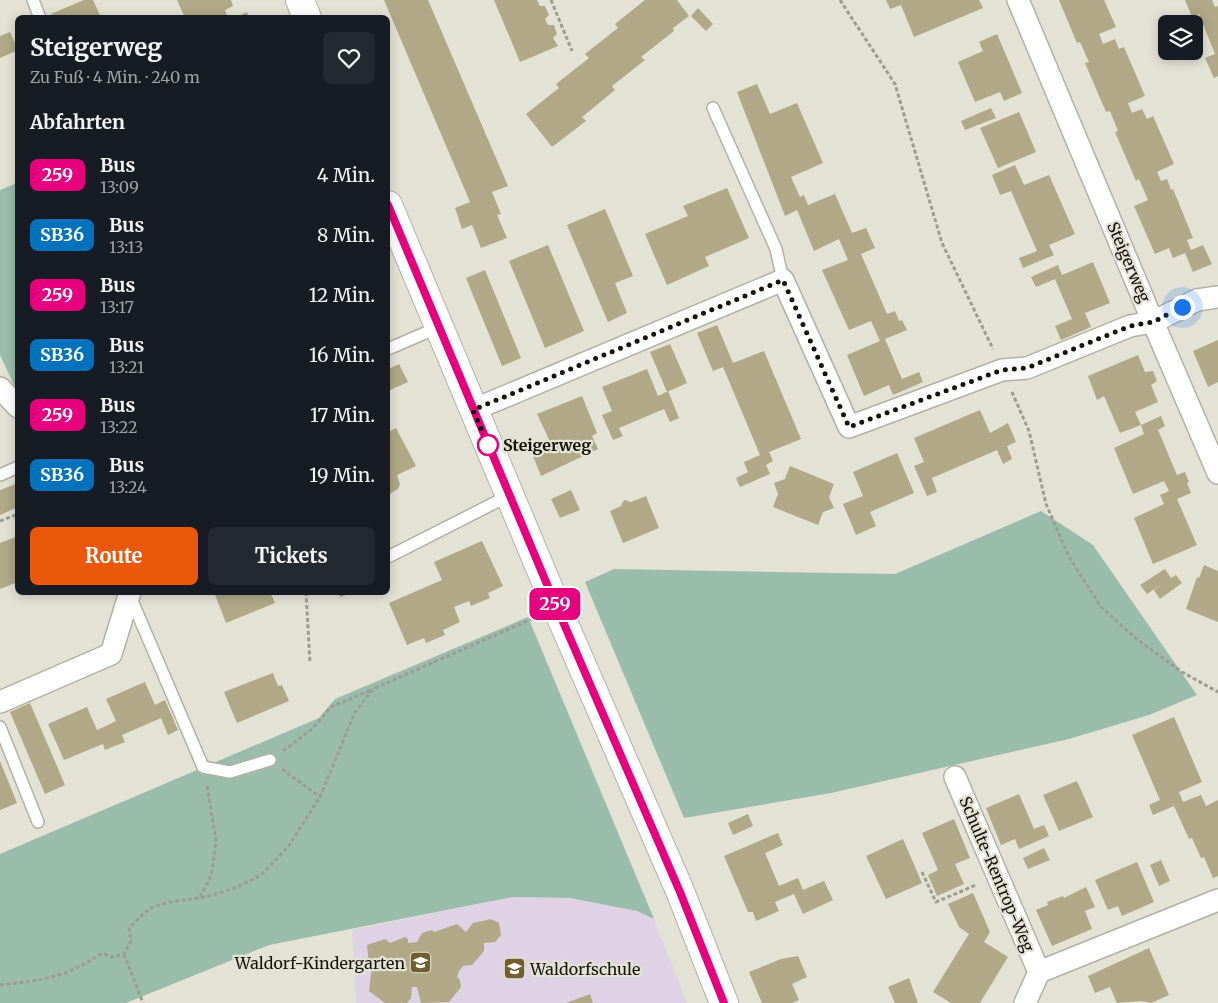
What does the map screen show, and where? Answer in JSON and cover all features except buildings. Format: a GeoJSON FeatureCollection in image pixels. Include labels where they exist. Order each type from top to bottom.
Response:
{"type":"FeatureCollection","features":[{"type":"Feature","properties":{"kind":"main road"},"geometry":{"type":"LineString","coordinates":[[300,0],[306,15]]}},
{"type":"Feature","properties":{"kind":"main road"},"geometry":{"type":"LineString","coordinates":[[390,210],[557,608],[680,892],[724,1003]]}},
{"type":"Feature","properties":{"kind":"street","name":"Steigerweg"},"geometry":{"type":"LineString","coordinates":[[783,280],[849,427],[1002,370],[1027,368],[1130,326],[1153,322],[1018,0]]}},
{"type":"Feature","properties":{"kind":"street"},"geometry":{"type":"LineString","coordinates":[[473,410],[783,280]]}},
{"type":"Feature","properties":{"kind":"street"},"geometry":{"type":"LineString","coordinates":[[1218,297],[1197,300],[1153,322],[1218,473]]}},
{"type":"Feature","properties":{"kind":"street"},"geometry":{"type":"LineString","coordinates":[[0,388],[15,404]]}},
{"type":"Feature","properties":{"kind":"street"},"geometry":{"type":"LineString","coordinates":[[0,702],[111,654],[130,595]]}},
{"type":"Feature","properties":{"kind":"street","name":"Schulte-Rentrop-Weg"},"geometry":{"type":"LineString","coordinates":[[955,776],[1039,972]]}},
{"type":"Feature","properties":{"kind":"street","name":"Schulte-Rentrop-Weg"},"geometry":{"type":"LineString","coordinates":[[1025,1003],[1039,972],[1218,900]]}},
{"type":"Feature","properties":{"kind":"lane"},"geometry":{"type":"LineString","coordinates":[[33,0],[39,15]]}},
{"type":"Feature","properties":{"kind":"lane"},"geometry":{"type":"LineString","coordinates":[[713,108],[776,249],[783,280]]}},
{"type":"Feature","properties":{"kind":"lane"},"geometry":{"type":"LineString","coordinates":[[390,348],[439,327]]}},
{"type":"Feature","properties":{"kind":"lane"},"geometry":{"type":"LineString","coordinates":[[0,475],[15,468]]}},
{"type":"Feature","properties":{"kind":"lane"},"geometry":{"type":"LineString","coordinates":[[390,556],[510,496]]}},
{"type":"Feature","properties":{"kind":"lane"},"geometry":{"type":"LineString","coordinates":[[130,595],[203,767],[230,772],[270,760]]}},
{"type":"Feature","properties":{"kind":"lane"},"geometry":{"type":"LineString","coordinates":[[0,727],[38,822]]}},
{"type":"Feature","properties":{"kind":"path"},"geometry":{"type":"LineString","coordinates":[[551,0],[572,51]]}},
{"type":"Feature","properties":{"kind":"path"},"geometry":{"type":"LineString","coordinates":[[0,521],[15,515]]}},
{"type":"Feature","properties":{"kind":"path"},"geometry":{"type":"LineString","coordinates":[[306,595],[310,663]]}},
{"type":"Feature","properties":{"kind":"path"},"geometry":{"type":"LineString","coordinates":[[320,797],[270,760],[312,729],[331,707],[557,608]]}},
{"type":"Feature","properties":{"kind":"path"},"geometry":{"type":"LineString","coordinates":[[0,985],[58,977],[85,965],[102,953],[112,957],[124,954],[131,941],[129,928],[150,908],[170,902],[200,898],[235,888],[261,875],[288,847],[320,797],[355,712],[373,689]]}},
{"type":"Feature","properties":{"kind":"path"},"geometry":{"type":"LineString","coordinates":[[200,898],[211,876],[216,841],[212,807],[203,767]]}},
{"type":"Feature","properties":{"kind":"path"},"geometry":{"type":"LineString","coordinates":[[922,872],[936,902],[997,875]]}},
{"type":"Feature","properties":{"kind":"path"},"geometry":{"type":"LineString","coordinates":[[124,954],[143,1003]]}},
{"type":"Feature","properties":{"kind":"shaded area","name":"Waldorfschule"},"geometry":{"type":"Polygon","coordinates":[[[513,897],[570,898],[637,911],[654,919],[687,1003],[356,1003],[352,930],[513,897]]]}},
{"type":"Feature","properties":{"kind":"green space"},"geometry":{"type":"Polygon","coordinates":[[[15,184],[15,387],[0,355],[0,190],[15,184]]]}},
{"type":"Feature","properties":{"kind":"green space"},"geometry":{"type":"Polygon","coordinates":[[[1041,511],[1093,545],[1197,695],[1149,715],[1069,739],[831,793],[684,818],[585,582],[614,569],[895,574],[1041,511]]]}},
{"type":"Feature","properties":{"kind":"green space"},"geometry":{"type":"Polygon","coordinates":[[[528,617],[654,919],[637,911],[570,898],[513,897],[269,945],[126,1003],[0,1003],[0,854],[319,718],[335,699],[528,617]]]}},
{"type":"Feature","properties":{"kind":"bus line","name":"259"},"geometry":{"type":"LineString","coordinates":[[390,210],[554,601],[680,892],[724,1003]]}},
{"type":"Feature","properties":{"kind":"place","name":"Steigerweg"},"geometry":{"type":"Point","coordinates":[488,445]}},
{"type":"Feature","properties":{"kind":"place","name":"Waldorf-Kindergarten"},"geometry":{"type":"Point","coordinates":[421,963]}},
{"type":"Feature","properties":{"kind":"place","name":"Waldorfschule"},"geometry":{"type":"Point","coordinates":[514,969]}},
{"type":"Feature","properties":{"kind":"route"},"geometry":{"type":"LineString","coordinates":[[488,445],[473,410],[783,280],[849,427],[1002,370],[1027,368],[1130,326],[1153,322],[1182,307]]}}]}
